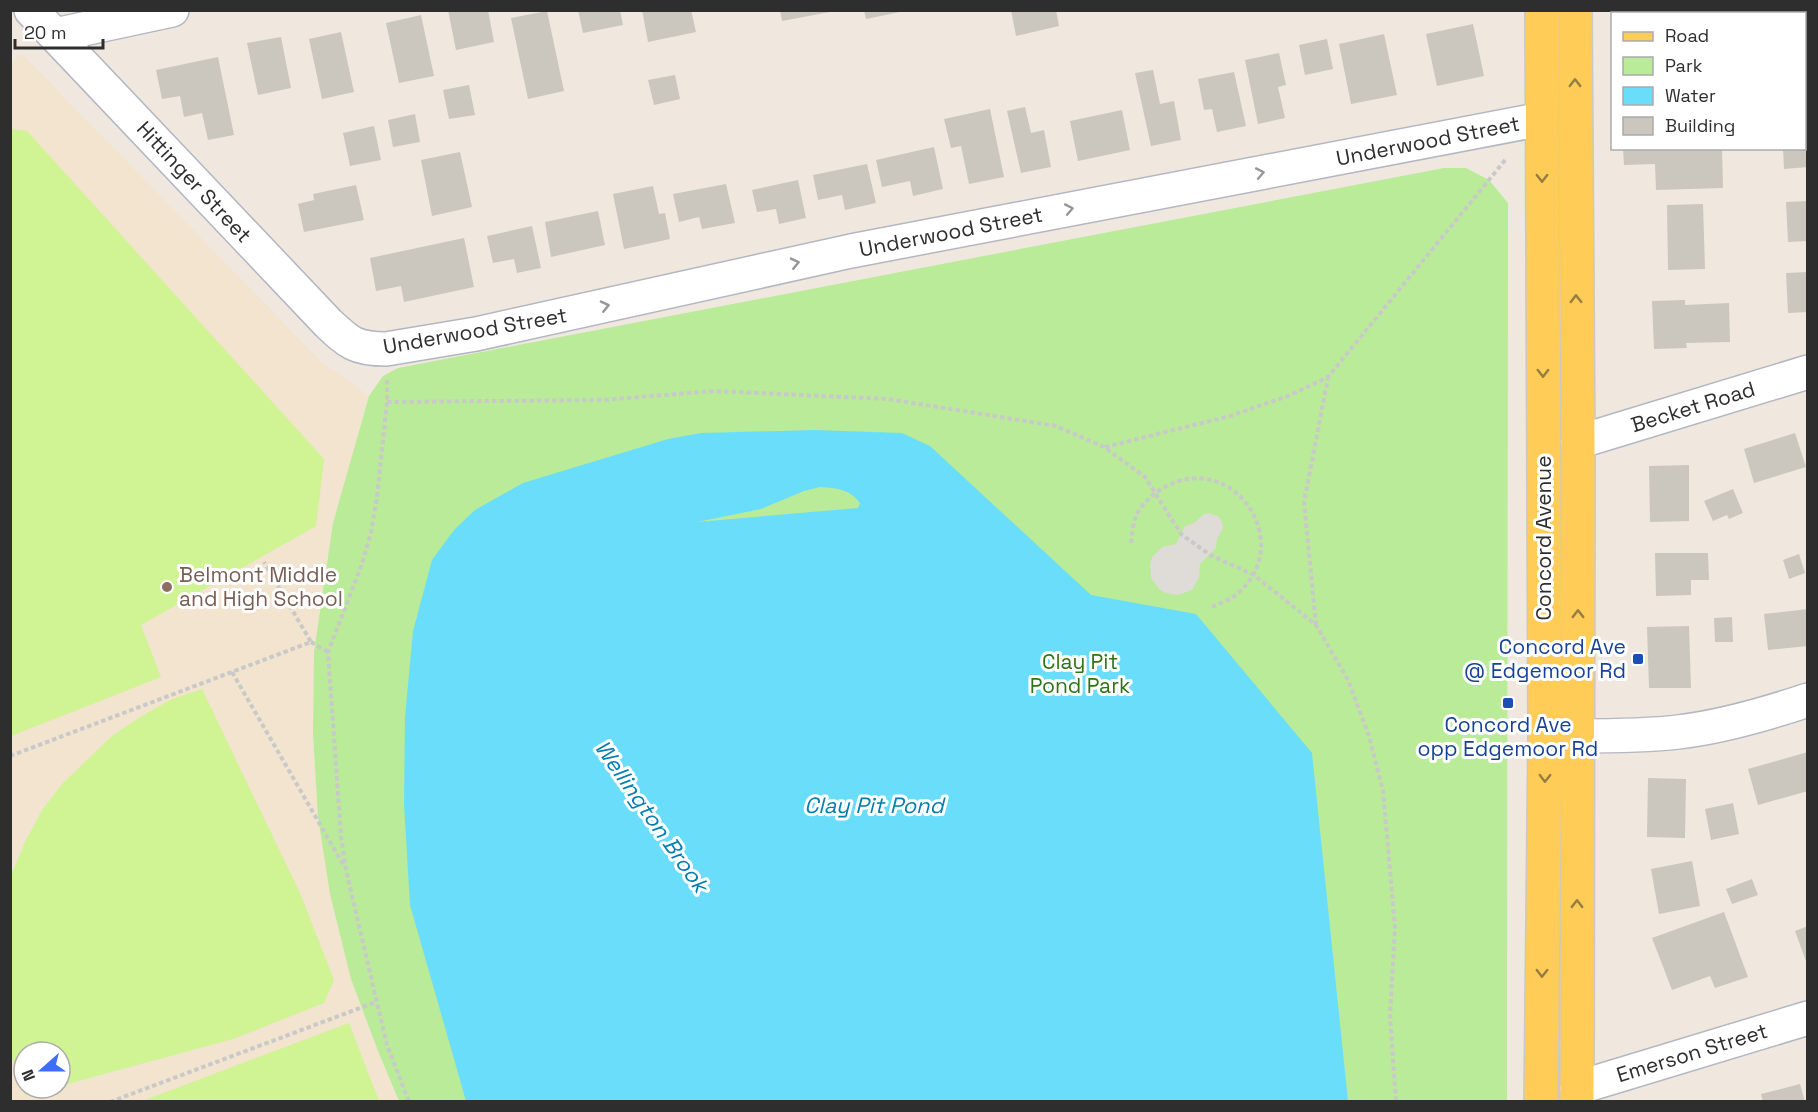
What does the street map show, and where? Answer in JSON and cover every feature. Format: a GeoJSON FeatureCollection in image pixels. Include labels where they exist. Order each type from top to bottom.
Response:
{"type":"FeatureCollection","features":[{"type":"Feature","properties":{"kind":"main road","name":"Concord Avenue"},"geometry":{"type":"LineString","coordinates":[[1541,1101],[1545,735],[1542,10]]}},
{"type":"Feature","properties":{"kind":"main road","name":"Concord Avenue"},"geometry":{"type":"LineString","coordinates":[[1575,10],[1578,442],[1577,1095]]}},
{"type":"Feature","properties":{"kind":"main road"},"geometry":{"type":"LineString","coordinates":[[1542,119],[1574,118]]}},
{"type":"Feature","properties":{"kind":"main road"},"geometry":{"type":"LineString","coordinates":[[1544,452],[1578,442]]}},
{"type":"Feature","properties":{"kind":"main road"},"geometry":{"type":"LineString","coordinates":[[1545,735],[1577,736]]}},
{"type":"Feature","properties":{"kind":"main road"},"geometry":{"type":"LineString","coordinates":[[1541,1101],[1577,1095]]}},
{"type":"Feature","properties":{"kind":"street","name":"Hittinger Street"},"geometry":{"type":"LineString","coordinates":[[31,10],[328,323],[344,338],[361,348]]}},
{"type":"Feature","properties":{"kind":"street"},"geometry":{"type":"LineString","coordinates":[[55,35],[172,10]]}},
{"type":"Feature","properties":{"kind":"street","name":"Underwood Street"},"geometry":{"type":"LineString","coordinates":[[361,348],[386,349],[476,334],[851,251],[1542,119]]}},
{"type":"Feature","properties":{"kind":"street","name":"Becket Road"},"geometry":{"type":"LineString","coordinates":[[1578,442],[1808,372]]}},
{"type":"Feature","properties":{"kind":"street"},"geometry":{"type":"LineString","coordinates":[[1577,736],[1633,736],[1681,732],[1727,723],[1808,700]]}},
{"type":"Feature","properties":{"kind":"street","name":"Emerson Street"},"geometry":{"type":"LineString","coordinates":[[1577,1095],[1808,1018]]}},
{"type":"Feature","properties":{"kind":"path"},"geometry":{"type":"LineString","coordinates":[[1104,447],[1230,416],[1288,396],[1328,377],[1506,159]]}},
{"type":"Feature","properties":{"kind":"path"},"geometry":{"type":"LineString","coordinates":[[387,372],[387,402],[370,532],[362,564],[328,652],[341,837],[346,870],[387,1045],[409,1101]]}},
{"type":"Feature","properties":{"kind":"path"},"geometry":{"type":"LineString","coordinates":[[1316,625],[1304,502],[1328,377]]}},
{"type":"Feature","properties":{"kind":"path"},"geometry":{"type":"LineString","coordinates":[[387,402],[602,400],[714,391],[888,399],[1056,426],[1104,447],[1145,477],[1181,534],[1210,555],[1254,575],[1316,625],[1348,680],[1368,736],[1383,791],[1395,927],[1390,1016],[1396,1101]]}},
{"type":"Feature","properties":{"kind":"path"},"geometry":{"type":"LineString","coordinates":[[1131,543],[1137,515],[1155,492],[1177,480],[1203,478],[1227,486],[1240,496],[1247,502],[1259,525],[1261,550],[1254,575],[1236,595],[1212,607]]}},
{"type":"Feature","properties":{"kind":"path"},"geometry":{"type":"LineString","coordinates":[[264,562],[311,642],[328,652]]}},
{"type":"Feature","properties":{"kind":"path"},"geometry":{"type":"LineString","coordinates":[[10,756],[311,642]]}},
{"type":"Feature","properties":{"kind":"path"},"geometry":{"type":"LineString","coordinates":[[232,672],[346,870]]}},
{"type":"Feature","properties":{"kind":"path"},"geometry":{"type":"LineString","coordinates":[[110,1101],[376,1002]]}},
{"type":"Feature","properties":{"kind":"shaded area","name":"Belmont Middle and High School"},"geometry":{"type":"Polygon","coordinates":[[[21,53],[321,361],[369,396],[333,523],[314,652],[313,734],[318,817],[378,1051],[399,1101],[11,1102],[10,66],[21,53]]]}},
{"type":"Feature","properties":{"kind":"shaded area"},"geometry":{"type":"Polygon","coordinates":[[[1209,513],[1219,517],[1222,522],[1223,528],[1217,539],[1216,548],[1200,564],[1199,578],[1192,590],[1178,595],[1165,593],[1151,578],[1152,557],[1162,547],[1176,544],[1185,526],[1209,513]]]}},
{"type":"Feature","properties":{"kind":"green space"},"geometry":{"type":"Polygon","coordinates":[[[11,129],[27,131],[324,459],[316,526],[141,625],[161,677],[11,736],[11,129]]]}},
{"type":"Feature","properties":{"kind":"green space","name":"Clay Pit Pond Park"},"geometry":{"type":"Polygon","coordinates":[[[1444,168],[1466,168],[1489,180],[1508,203],[1507,1101],[399,1101],[351,979],[330,894],[318,817],[313,734],[314,652],[333,523],[369,396],[383,376],[398,368],[1444,168]]]}},
{"type":"Feature","properties":{"kind":"green space"},"geometry":{"type":"Polygon","coordinates":[[[202,689],[300,893],[334,980],[324,1003],[233,1039],[72,1083],[72,1040],[12,1040],[12,1059],[11,1056],[10,878],[42,810],[63,783],[112,736],[170,700],[202,689]]]}},
{"type":"Feature","properties":{"kind":"green space"},"geometry":{"type":"Polygon","coordinates":[[[349,1023],[379,1101],[142,1101],[349,1023]]]}},
{"type":"Feature","properties":{"kind":"water","name":"Clay Pit Pond"},"geometry":{"type":"Polygon","coordinates":[[[814,430],[902,433],[930,446],[1091,595],[1196,614],[1312,753],[1348,1101],[466,1101],[410,905],[404,804],[405,717],[413,631],[432,560],[454,530],[475,510],[523,483],[668,439],[701,433],[814,430]],[[820,487],[804,491],[761,509],[697,522],[858,508],[860,503],[852,495],[842,490],[820,487]]]}},
{"type":"Feature","properties":{"kind":"building"},"geometry":{"type":"Polygon","coordinates":[[[448,10],[488,10],[494,42],[456,50],[448,10]]]}},
{"type":"Feature","properties":{"kind":"building"},"geometry":{"type":"Polygon","coordinates":[[[578,10],[620,10],[623,25],[583,33],[578,10]]]}},
{"type":"Feature","properties":{"kind":"building"},"geometry":{"type":"Polygon","coordinates":[[[642,10],[691,10],[696,32],[648,42],[642,10]]]}},
{"type":"Feature","properties":{"kind":"building"},"geometry":{"type":"Polygon","coordinates":[[[780,10],[830,10],[830,12],[782,21],[780,10]]]}},
{"type":"Feature","properties":{"kind":"building"},"geometry":{"type":"Polygon","coordinates":[[[864,10],[900,10],[900,12],[866,19],[864,10]]]}},
{"type":"Feature","properties":{"kind":"building"},"geometry":{"type":"Polygon","coordinates":[[[1011,10],[1056,10],[1059,26],[1016,36],[1011,10]]]}},
{"type":"Feature","properties":{"kind":"building"},"geometry":{"type":"Polygon","coordinates":[[[1785,10],[1808,10],[1808,21],[1806,22],[1806,12],[1785,12],[1785,10]]]}},
{"type":"Feature","properties":{"kind":"building"},"geometry":{"type":"Polygon","coordinates":[[[547,11],[564,91],[528,99],[511,18],[547,11]]]}},
{"type":"Feature","properties":{"kind":"building"},"geometry":{"type":"Polygon","coordinates":[[[421,15],[434,76],[399,83],[386,23],[421,15]]]}},
{"type":"Feature","properties":{"kind":"building"},"geometry":{"type":"Polygon","coordinates":[[[1473,24],[1484,76],[1437,86],[1426,34],[1473,24]]]}},
{"type":"Feature","properties":{"kind":"building"},"geometry":{"type":"Polygon","coordinates":[[[341,32],[354,92],[322,99],[309,39],[341,32]]]}},
{"type":"Feature","properties":{"kind":"building"},"geometry":{"type":"Polygon","coordinates":[[[1384,34],[1397,95],[1351,104],[1339,44],[1384,34]]]}},
{"type":"Feature","properties":{"kind":"building"},"geometry":{"type":"Polygon","coordinates":[[[281,37],[291,88],[258,95],[247,43],[281,37]]]}},
{"type":"Feature","properties":{"kind":"building"},"geometry":{"type":"Polygon","coordinates":[[[1327,39],[1333,69],[1305,75],[1299,45],[1327,39]]]}},
{"type":"Feature","properties":{"kind":"building"},"geometry":{"type":"Polygon","coordinates":[[[1806,50],[1808,50],[1808,94],[1806,94],[1806,50]]]}},
{"type":"Feature","properties":{"kind":"building"},"geometry":{"type":"Polygon","coordinates":[[[1279,53],[1286,85],[1278,87],[1285,118],[1258,124],[1245,60],[1279,53]]]}},
{"type":"Feature","properties":{"kind":"building"},"geometry":{"type":"Polygon","coordinates":[[[218,57],[234,135],[208,140],[202,113],[184,117],[180,96],[162,99],[156,70],[218,57]]]}},
{"type":"Feature","properties":{"kind":"building"},"geometry":{"type":"Polygon","coordinates":[[[1153,70],[1160,104],[1174,101],[1181,140],[1151,146],[1135,73],[1153,70]]]}},
{"type":"Feature","properties":{"kind":"building"},"geometry":{"type":"Polygon","coordinates":[[[1234,72],[1246,126],[1217,132],[1212,109],[1204,110],[1198,79],[1234,72]]]}},
{"type":"Feature","properties":{"kind":"building"},"geometry":{"type":"Polygon","coordinates":[[[675,75],[680,99],[654,105],[648,80],[675,75]]]}},
{"type":"Feature","properties":{"kind":"building"},"geometry":{"type":"Polygon","coordinates":[[[469,85],[475,115],[449,119],[443,90],[469,85]]]}},
{"type":"Feature","properties":{"kind":"building"},"geometry":{"type":"Polygon","coordinates":[[[1025,107],[1031,133],[1044,130],[1051,167],[1021,173],[1007,111],[1025,107]]]}},
{"type":"Feature","properties":{"kind":"building"},"geometry":{"type":"Polygon","coordinates":[[[990,109],[1004,177],[969,184],[961,146],[951,148],[944,119],[990,109]]]}},
{"type":"Feature","properties":{"kind":"building"},"geometry":{"type":"Polygon","coordinates":[[[1122,110],[1130,150],[1078,161],[1070,121],[1122,110]]]}},
{"type":"Feature","properties":{"kind":"building"},"geometry":{"type":"Polygon","coordinates":[[[415,114],[420,142],[393,147],[388,120],[415,114]]]}},
{"type":"Feature","properties":{"kind":"building"},"geometry":{"type":"Polygon","coordinates":[[[374,126],[381,160],[350,166],[343,133],[374,126]]]}},
{"type":"Feature","properties":{"kind":"building"},"geometry":{"type":"Polygon","coordinates":[[[1806,135],[1808,135],[1808,167],[1784,169],[1783,150],[1806,150],[1806,135]]]}},
{"type":"Feature","properties":{"kind":"building"},"geometry":{"type":"Polygon","coordinates":[[[934,147],[943,189],[913,196],[910,181],[882,187],[876,160],[934,147]]]}},
{"type":"Feature","properties":{"kind":"building"},"geometry":{"type":"Polygon","coordinates":[[[1623,150],[1722,150],[1723,188],[1656,190],[1655,164],[1624,165],[1623,150]]]}},
{"type":"Feature","properties":{"kind":"building"},"geometry":{"type":"Polygon","coordinates":[[[460,152],[472,207],[432,216],[421,160],[460,152]]]}},
{"type":"Feature","properties":{"kind":"building"},"geometry":{"type":"Polygon","coordinates":[[[867,164],[876,203],[845,210],[842,195],[818,200],[813,175],[867,164]]]}},
{"type":"Feature","properties":{"kind":"building"},"geometry":{"type":"Polygon","coordinates":[[[798,180],[806,218],[779,224],[776,209],[757,212],[752,190],[798,180]]]}},
{"type":"Feature","properties":{"kind":"building"},"geometry":{"type":"Polygon","coordinates":[[[726,184],[735,223],[702,229],[699,217],[679,222],[673,194],[726,184]]]}},
{"type":"Feature","properties":{"kind":"building"},"geometry":{"type":"Polygon","coordinates":[[[356,185],[364,220],[304,232],[298,204],[314,200],[313,194],[356,185]]]}},
{"type":"Feature","properties":{"kind":"building"},"geometry":{"type":"Polygon","coordinates":[[[653,186],[659,214],[665,213],[670,239],[624,249],[613,194],[653,186]]]}},
{"type":"Feature","properties":{"kind":"building"},"geometry":{"type":"Polygon","coordinates":[[[1808,201],[1808,241],[1788,242],[1786,202],[1808,201]]]}},
{"type":"Feature","properties":{"kind":"building"},"geometry":{"type":"Polygon","coordinates":[[[1703,204],[1705,269],[1668,270],[1667,205],[1703,204]]]}},
{"type":"Feature","properties":{"kind":"building"},"geometry":{"type":"Polygon","coordinates":[[[598,211],[605,245],[551,257],[545,222],[598,211]]]}},
{"type":"Feature","properties":{"kind":"building"},"geometry":{"type":"Polygon","coordinates":[[[532,226],[541,268],[517,273],[514,259],[493,263],[487,236],[532,226]]]}},
{"type":"Feature","properties":{"kind":"building"},"geometry":{"type":"Polygon","coordinates":[[[464,238],[474,287],[404,302],[401,286],[376,291],[370,258],[464,238]]]}},
{"type":"Feature","properties":{"kind":"building"},"geometry":{"type":"Polygon","coordinates":[[[1808,272],[1808,312],[1788,313],[1786,273],[1808,272]]]}},
{"type":"Feature","properties":{"kind":"building"},"geometry":{"type":"Polygon","coordinates":[[[1685,300],[1685,305],[1729,303],[1730,342],[1686,343],[1687,348],[1654,349],[1652,301],[1685,300]]]}},
{"type":"Feature","properties":{"kind":"building"},"geometry":{"type":"Polygon","coordinates":[[[1795,433],[1806,467],[1754,483],[1744,449],[1795,433]]]}},
{"type":"Feature","properties":{"kind":"building"},"geometry":{"type":"Polygon","coordinates":[[[1689,465],[1689,521],[1650,522],[1649,466],[1689,465]]]}},
{"type":"Feature","properties":{"kind":"building"},"geometry":{"type":"Polygon","coordinates":[[[1733,489],[1743,513],[1729,519],[1727,515],[1713,521],[1704,501],[1733,489]]]}},
{"type":"Feature","properties":{"kind":"building"},"geometry":{"type":"Polygon","coordinates":[[[1655,553],[1708,553],[1709,580],[1691,580],[1691,595],[1656,596],[1655,553]]]}},
{"type":"Feature","properties":{"kind":"building"},"geometry":{"type":"Polygon","coordinates":[[[1799,554],[1805,573],[1789,579],[1783,560],[1799,554]]]}},
{"type":"Feature","properties":{"kind":"building"},"geometry":{"type":"Polygon","coordinates":[[[1808,609],[1808,646],[1768,650],[1764,614],[1808,609]]]}},
{"type":"Feature","properties":{"kind":"building"},"geometry":{"type":"Polygon","coordinates":[[[1732,617],[1733,642],[1715,642],[1714,618],[1732,617]]]}},
{"type":"Feature","properties":{"kind":"building"},"geometry":{"type":"Polygon","coordinates":[[[1689,626],[1691,688],[1649,688],[1647,627],[1689,626]]]}},
{"type":"Feature","properties":{"kind":"building"},"geometry":{"type":"Polygon","coordinates":[[[1808,752],[1808,791],[1758,805],[1748,769],[1808,752]]]}},
{"type":"Feature","properties":{"kind":"building"},"geometry":{"type":"Polygon","coordinates":[[[1648,778],[1686,779],[1685,838],[1647,837],[1648,778]]]}},
{"type":"Feature","properties":{"kind":"building"},"geometry":{"type":"Polygon","coordinates":[[[1733,803],[1739,834],[1711,840],[1705,809],[1733,803]]]}},
{"type":"Feature","properties":{"kind":"building"},"geometry":{"type":"Polygon","coordinates":[[[1692,861],[1700,906],[1659,914],[1651,869],[1692,861]]]}},
{"type":"Feature","properties":{"kind":"building"},"geometry":{"type":"Polygon","coordinates":[[[1752,879],[1758,895],[1732,904],[1726,889],[1752,879]]]}},
{"type":"Feature","properties":{"kind":"building"},"geometry":{"type":"Polygon","coordinates":[[[1724,912],[1748,977],[1715,988],[1710,976],[1672,990],[1652,938],[1724,912]]]}},
{"type":"Feature","properties":{"kind":"building"},"geometry":{"type":"Polygon","coordinates":[[[1808,926],[1808,964],[1807,964],[1795,931],[1808,926]]]}},
{"type":"Feature","properties":{"kind":"building"},"geometry":{"type":"Polygon","coordinates":[[[1800,1084],[1805,1102],[1763,1102],[1761,1094],[1800,1084]]]}},
{"type":"Feature","properties":{"kind":"place","name":"Belmont Middle and High School"},"geometry":{"type":"Point","coordinates":[167,587]}},
{"type":"Feature","properties":{"kind":"place","name":"Concord Ave @ Edgemoor Rd"},"geometry":{"type":"Point","coordinates":[1638,659]}},
{"type":"Feature","properties":{"kind":"place","name":"Concord Ave opp Edgemoor Rd"},"geometry":{"type":"Point","coordinates":[1508,703]}},
{"type":"Feature","properties":{"kind":"water label","name":"Wellington Brook"},"geometry":{"type":"Point","coordinates":[652,816]}}]}
